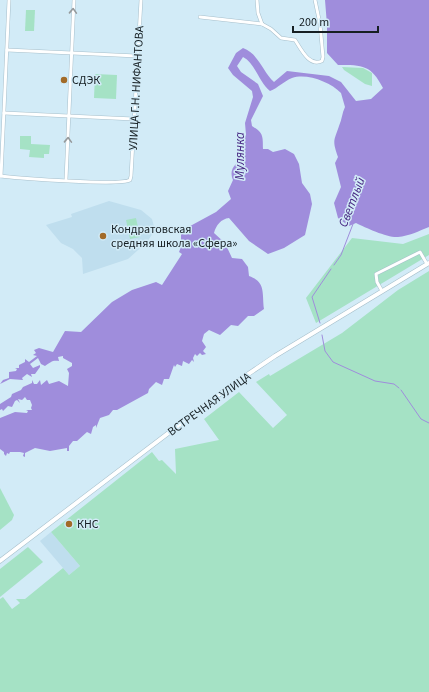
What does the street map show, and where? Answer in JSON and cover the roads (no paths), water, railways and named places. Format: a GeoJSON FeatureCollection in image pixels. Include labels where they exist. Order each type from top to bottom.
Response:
{"type":"FeatureCollection","features":[{"type":"Feature","properties":{"kind":"main road","name":"ВСТРЕЧНАЯ УЛИЦА"},"geometry":{"type":"LineString","coordinates":[[0,561],[230,387],[275,356],[428,264]]}},
{"type":"Feature","properties":{"kind":"street"},"geometry":{"type":"LineString","coordinates":[[9,0],[0,176],[66,179],[74,0]]}},
{"type":"Feature","properties":{"kind":"street","name":"УЛИЦА Г.Н. НИФАНТОВА"},"geometry":{"type":"LineString","coordinates":[[66,179],[122,182],[128,181],[131,176],[141,0]]}},
{"type":"Feature","properties":{"kind":"street"},"geometry":{"type":"LineString","coordinates":[[257,0],[258,13],[262,24]]}},
{"type":"Feature","properties":{"kind":"street"},"geometry":{"type":"LineString","coordinates":[[200,17],[262,24],[282,38],[295,40],[306,56],[313,62],[322,61],[320,24],[315,0]]}},
{"type":"Feature","properties":{"kind":"street"},"geometry":{"type":"LineString","coordinates":[[7,50],[137,56]]}},
{"type":"Feature","properties":{"kind":"street"},"geometry":{"type":"LineString","coordinates":[[4,113],[134,119]]}},
{"type":"Feature","properties":{"kind":"street"},"geometry":{"type":"LineString","coordinates":[[382,291],[376,282],[376,274],[420,252],[428,264]]}},
{"type":"Feature","properties":{"kind":"water"},"geometry":{"type":"Polygon","coordinates":[[[325,0],[429,0],[429,227],[406,236],[394,237],[356,223],[349,226],[338,218],[334,203],[341,187],[335,163],[338,157],[334,141],[345,107],[341,93],[325,82],[304,77],[292,78],[270,91],[251,64],[243,57],[237,66],[241,72],[258,84],[263,96],[251,120],[252,126],[262,135],[263,149],[268,149],[273,152],[285,149],[294,154],[299,164],[302,183],[310,194],[312,204],[305,235],[284,248],[268,254],[249,241],[229,218],[221,221],[216,227],[214,233],[225,243],[232,258],[242,259],[248,267],[249,276],[258,281],[261,285],[264,309],[254,316],[248,316],[238,326],[231,325],[220,335],[209,330],[204,334],[202,341],[206,347],[203,351],[206,354],[202,355],[200,353],[197,356],[195,354],[193,358],[194,362],[192,360],[189,364],[183,361],[182,366],[177,364],[175,367],[174,365],[169,379],[164,379],[162,385],[156,382],[149,389],[148,393],[117,410],[113,410],[109,415],[100,418],[96,428],[96,425],[93,427],[91,434],[87,432],[77,441],[73,441],[69,446],[69,451],[67,451],[67,448],[50,451],[35,448],[25,453],[25,457],[23,456],[24,453],[20,452],[10,452],[9,454],[7,453],[6,456],[0,449],[0,418],[15,412],[27,413],[28,411],[26,410],[32,410],[32,405],[30,400],[27,400],[25,397],[22,400],[18,399],[20,403],[17,400],[12,407],[8,406],[3,411],[2,409],[0,410],[0,404],[11,397],[12,394],[32,383],[32,380],[34,384],[37,384],[40,380],[41,385],[47,380],[49,384],[59,381],[68,386],[69,373],[67,369],[72,366],[72,363],[63,358],[63,356],[58,357],[59,361],[50,362],[45,366],[41,364],[38,358],[30,364],[33,368],[40,365],[35,374],[31,374],[32,377],[27,374],[22,378],[23,380],[10,379],[0,384],[3,380],[9,378],[9,372],[16,371],[17,369],[15,368],[19,368],[19,365],[25,362],[25,359],[29,362],[37,356],[33,355],[36,353],[34,350],[39,348],[53,352],[65,331],[81,332],[112,302],[132,290],[156,282],[162,285],[182,254],[179,252],[181,247],[181,231],[216,212],[231,199],[228,191],[233,180],[232,169],[243,156],[240,150],[240,145],[246,135],[245,123],[253,97],[252,91],[233,75],[228,68],[236,53],[243,48],[248,50],[253,54],[274,82],[287,71],[329,76],[341,82],[356,101],[371,99],[383,88],[379,80],[370,71],[360,66],[338,65],[327,53],[325,0]]]}},
{"type":"Feature","properties":{"kind":"waterway","name":"Светлый"},"geometry":{"type":"LineString","coordinates":[[334,265],[341,255],[353,224]]}},
{"type":"Feature","properties":{"kind":"waterway","name":"Светлый"},"geometry":{"type":"LineString","coordinates":[[320,323],[312,297],[331,269]]}},
{"type":"Feature","properties":{"kind":"waterway","name":"Светлый"},"geometry":{"type":"LineString","coordinates":[[322,335],[325,351],[333,362],[375,381],[394,384],[399,388]]}},
{"type":"Feature","properties":{"kind":"waterway"},"geometry":{"type":"LineString","coordinates":[[401,390],[421,419],[429,423]]}},
{"type":"Feature","properties":{"kind":"place","name":"СДЭК"},"geometry":{"type":"Point","coordinates":[64,80]}},
{"type":"Feature","properties":{"kind":"place","name":"Кондратовская средняя школа «Сфера»"},"geometry":{"type":"Point","coordinates":[103,236]}},
{"type":"Feature","properties":{"kind":"place","name":"КНС"},"geometry":{"type":"Point","coordinates":[69,524]}},
{"type":"Feature","properties":{"kind":"water label","name":"Мулянка"},"geometry":{"type":"Point","coordinates":[239,156]}}]}
